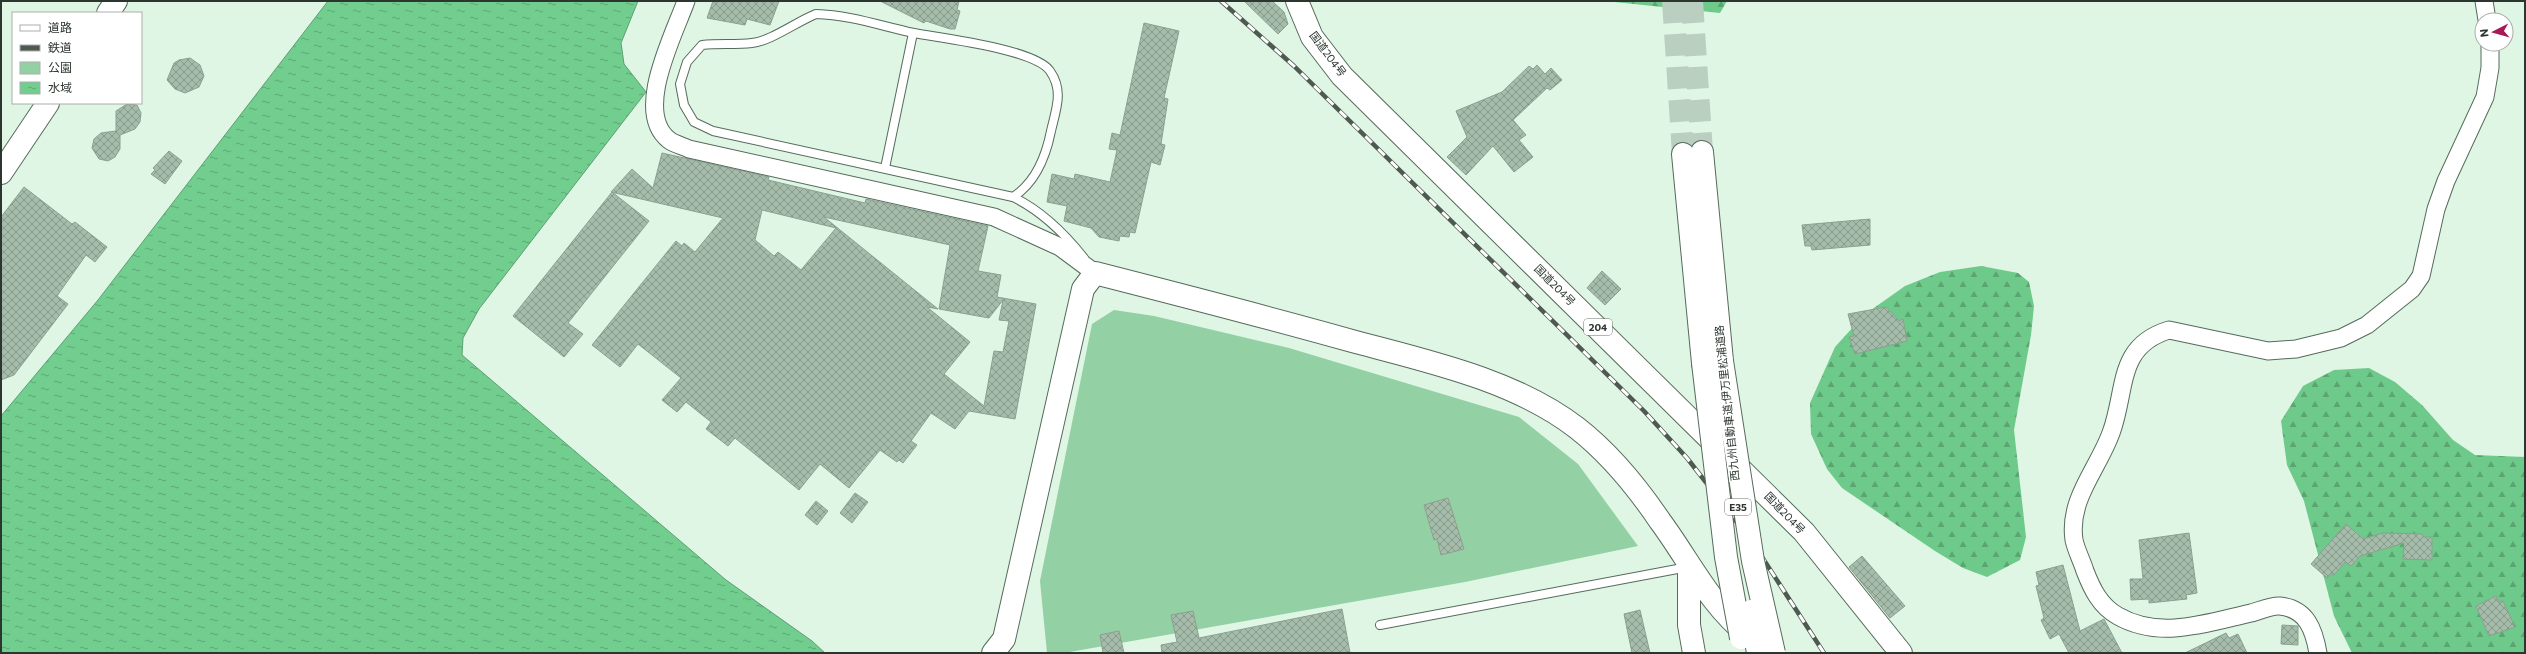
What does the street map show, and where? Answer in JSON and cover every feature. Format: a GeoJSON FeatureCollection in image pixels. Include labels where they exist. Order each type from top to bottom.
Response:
{"type":"FeatureCollection","features":[{"type":"Feature","properties":{"kind":"main road"},"geometry":{"type":"LineString","coordinates":[[109,12],[116,1]]}},
{"type":"Feature","properties":{"kind":"main road","name":"国道204号"},"geometry":{"type":"LineString","coordinates":[[1297,1],[1312,37],[1342,76],[1793,521],[1901,653]]}},
{"type":"Feature","properties":{"kind":"main road"},"geometry":{"type":"LineString","coordinates":[[1,173],[47,104]]}},
{"type":"Feature","properties":{"kind":"main road","name":"西九州自動車道;伊万里松浦道路"},"geometry":{"type":"LineString","coordinates":[[1693,153],[1713,362],[1726,557],[1744,653]]}},
{"type":"Feature","properties":{"kind":"main road"},"geometry":{"type":"LineString","coordinates":[[993,653],[1004,639],[1083,289],[1095,273],[1458,370],[1523,396],[1576,428],[1620,469],[1661,521],[1689,567],[1729,620],[1771,653]]}},
{"type":"Feature","properties":{"kind":"main road"},"geometry":{"type":"LineString","coordinates":[[1713,362],[1753,561],[1774,653]]}},
{"type":"Feature","properties":{"kind":"main road","name":"西九州自動車道;伊万里松浦道路"},"geometry":{"type":"LineString","coordinates":[[1713,362],[1744,571],[1758,653]]}},
{"type":"Feature","properties":{"kind":"main road"},"geometry":{"type":"LineString","coordinates":[[1689,567],[1690,625],[1694,653]]}},
{"type":"Feature","properties":{"kind":"street"},"geometry":{"type":"LineString","coordinates":[[686,1],[656,83],[653,100],[657,122],[669,140],[689,149],[994,217],[1060,247],[1095,273]]}},
{"type":"Feature","properties":{"kind":"street"},"geometry":{"type":"LineString","coordinates":[[2484,1],[2486,12]]}},
{"type":"Feature","properties":{"kind":"street"},"geometry":{"type":"LineString","coordinates":[[2318,653],[2314,631],[2300,613],[2279,606],[2185,628],[2152,628],[2118,616],[2094,595],[2074,541],[2073,517],[2080,494],[2103,456],[2112,432],[2129,362],[2139,345],[2144,341],[2155,334],[2169,330],[2268,351],[2296,349],[2341,338],[2366,325],[2412,289],[2421,276],[2436,209],[2443,188],[2486,97],[2490,68],[2490,52]]}},
{"type":"Feature","properties":{"kind":"lane"},"geometry":{"type":"LineString","coordinates":[[1013,197],[1024,190],[1033,178],[1048,145],[1060,92],[1049,70],[1031,58],[975,43],[913,33],[841,15],[816,14],[796,22],[772,38],[759,42],[702,45],[687,62],[680,84],[684,105],[694,122],[713,131],[1013,197],[1028,205],[1073,243],[1095,273]]}},
{"type":"Feature","properties":{"kind":"lane"},"geometry":{"type":"LineString","coordinates":[[885,168],[913,33]]}},
{"type":"Feature","properties":{"kind":"lane"},"geometry":{"type":"LineString","coordinates":[[1380,625],[1689,567]]}},
{"type":"Feature","properties":{"kind":"green space"},"geometry":{"type":"Polygon","coordinates":[[[1605,1],[1727,1],[1720,13],[1605,1]]]}},
{"type":"Feature","properties":{"kind":"green space"},"geometry":{"type":"Polygon","coordinates":[[[1981,266],[2018,273],[2029,282],[2034,306],[2031,335],[2014,430],[2026,537],[2020,560],[1987,577],[1963,568],[1935,551],[1842,488],[1827,469],[1811,434],[1810,403],[1835,347],[1864,315],[1905,286],[1940,272],[1981,266]]]}},
{"type":"Feature","properties":{"kind":"green space"},"geometry":{"type":"Polygon","coordinates":[[[1114,310],[1154,316],[1289,348],[1519,417],[1578,464],[1638,546],[1465,582],[1064,653],[1047,653],[1040,581],[1092,324],[1114,310]]]}},
{"type":"Feature","properties":{"kind":"green space"},"geometry":{"type":"Polygon","coordinates":[[[2369,368],[2395,382],[2422,405],[2453,440],[2475,455],[2525,457],[2525,653],[2352,653],[2334,616],[2304,501],[2287,465],[2281,421],[2303,386],[2334,370],[2369,368]]]}},
{"type":"Feature","properties":{"kind":"water"},"geometry":{"type":"Polygon","coordinates":[[[328,1],[638,1],[621,43],[624,64],[646,92],[479,309],[463,338],[462,355],[726,580],[812,641],[825,653],[1,653],[1,416],[98,300],[328,1]]]}},
{"type":"Feature","properties":{"kind":"building"},"geometry":{"type":"Polygon","coordinates":[[[713,1],[779,1],[770,25],[747,19],[745,25],[707,18],[713,1]]]}},
{"type":"Feature","properties":{"kind":"building"},"geometry":{"type":"Polygon","coordinates":[[[880,1],[959,1],[957,10],[960,11],[955,29],[950,29],[926,21],[924,23],[880,1]]]}},
{"type":"Feature","properties":{"kind":"building"},"geometry":{"type":"Polygon","coordinates":[[[1244,1],[1272,1],[1284,12],[1288,24],[1278,34],[1244,1]]]}},
{"type":"Feature","properties":{"kind":"building"},"geometry":{"type":"Polygon","coordinates":[[[1144,23],[1179,31],[1164,98],[1168,99],[1161,144],[1165,145],[1160,165],[1151,162],[1135,233],[1130,232],[1129,237],[1120,236],[1119,241],[1099,237],[1091,228],[1064,221],[1067,206],[1047,202],[1052,174],[1074,179],[1075,174],[1110,182],[1117,150],[1109,149],[1112,133],[1120,135],[1144,23]]]}},
{"type":"Feature","properties":{"kind":"building"},"geometry":{"type":"Polygon","coordinates":[[[190,58],[200,65],[204,76],[199,87],[185,93],[175,89],[167,80],[174,63],[179,60],[190,58]]]}},
{"type":"Feature","properties":{"kind":"building"},"geometry":{"type":"Polygon","coordinates":[[[1537,65],[1545,74],[1551,68],[1562,80],[1550,90],[1547,88],[1513,120],[1526,135],[1519,140],[1533,157],[1514,172],[1493,146],[1466,175],[1447,157],[1467,137],[1456,111],[1502,92],[1529,66],[1533,69],[1537,65]]]}},
{"type":"Feature","properties":{"kind":"building"},"geometry":{"type":"Polygon","coordinates":[[[127,104],[137,105],[141,113],[140,122],[135,129],[120,135],[120,149],[115,157],[108,161],[99,159],[92,148],[94,139],[101,133],[116,131],[116,111],[127,104]]]}},
{"type":"Feature","properties":{"kind":"building"},"geometry":{"type":"Polygon","coordinates":[[[169,151],[182,161],[165,184],[151,174],[155,170],[153,168],[169,151]]]}},
{"type":"Feature","properties":{"kind":"building"},"geometry":{"type":"Polygon","coordinates":[[[662,153],[769,177],[768,180],[865,203],[866,199],[988,226],[978,271],[1001,275],[997,297],[1036,304],[1015,419],[969,411],[955,429],[931,413],[911,441],[917,445],[903,463],[899,460],[897,462],[880,450],[849,488],[820,464],[799,490],[735,438],[728,446],[706,429],[711,422],[686,402],[677,412],[662,400],[681,378],[638,344],[620,367],[592,345],[676,241],[682,246],[684,243],[695,252],[723,218],[611,192],[632,169],[653,188],[662,153]],[[762,210],[755,240],[774,256],[778,252],[801,270],[836,228],[762,210]],[[824,217],[938,309],[927,307],[970,342],[944,374],[984,406],[994,351],[1003,352],[1009,321],[999,320],[1003,300],[989,318],[939,309],[950,245],[824,217]]]}},
{"type":"Feature","properties":{"kind":"building"},"geometry":{"type":"Polygon","coordinates":[[[24,187],[72,224],[75,222],[107,247],[95,262],[86,255],[57,296],[68,304],[14,375],[1,380],[1,217],[24,187]]]}},
{"type":"Feature","properties":{"kind":"building"},"geometry":{"type":"Polygon","coordinates":[[[612,192],[649,221],[568,323],[583,334],[564,357],[513,316],[612,192]]]}},
{"type":"Feature","properties":{"kind":"building"},"geometry":{"type":"Polygon","coordinates":[[[1870,219],[1870,245],[1812,250],[1811,246],[1805,246],[1802,225],[1870,219]]]}},
{"type":"Feature","properties":{"kind":"building"},"geometry":{"type":"Polygon","coordinates":[[[1602,271],[1621,289],[1605,305],[1587,288],[1602,271]]]}},
{"type":"Feature","properties":{"kind":"building"},"geometry":{"type":"Polygon","coordinates":[[[1886,307],[1899,321],[1903,319],[1907,341],[1855,354],[1849,337],[1854,336],[1848,314],[1886,307]]]}},
{"type":"Feature","properties":{"kind":"building"},"geometry":{"type":"Polygon","coordinates":[[[855,493],[868,502],[852,523],[840,513],[855,493]]]}},
{"type":"Feature","properties":{"kind":"building"},"geometry":{"type":"Polygon","coordinates":[[[1448,498],[1464,549],[1441,555],[1437,539],[1434,540],[1424,505],[1448,498]]]}},
{"type":"Feature","properties":{"kind":"building"},"geometry":{"type":"Polygon","coordinates":[[[816,501],[828,511],[817,525],[805,515],[816,501]]]}},
{"type":"Feature","properties":{"kind":"building"},"geometry":{"type":"Polygon","coordinates":[[[2346,524],[2363,539],[2383,533],[2422,534],[2423,537],[2432,537],[2432,560],[2403,559],[2404,543],[2360,556],[2351,566],[2345,562],[2334,575],[2331,573],[2327,578],[2311,564],[2346,524]]]}},
{"type":"Feature","properties":{"kind":"building"},"geometry":{"type":"Polygon","coordinates":[[[2189,533],[2197,593],[2186,595],[2187,599],[2149,603],[2149,599],[2131,600],[2130,579],[2143,579],[2139,540],[2189,533]]]}},
{"type":"Feature","properties":{"kind":"building"},"geometry":{"type":"Polygon","coordinates":[[[1862,556],[1905,606],[1890,618],[1849,567],[1862,556]]]}},
{"type":"Feature","properties":{"kind":"building"},"geometry":{"type":"Polygon","coordinates":[[[2063,565],[2080,631],[2104,619],[2122,653],[2069,653],[2059,634],[2050,639],[2041,620],[2044,618],[2036,586],[2039,585],[2036,572],[2063,565]]]}},
{"type":"Feature","properties":{"kind":"building"},"geometry":{"type":"Polygon","coordinates":[[[2496,596],[2499,602],[2503,601],[2515,627],[2489,636],[2476,606],[2496,596]]]}},
{"type":"Feature","properties":{"kind":"building"},"geometry":{"type":"Polygon","coordinates":[[[1342,609],[1350,653],[1162,653],[1161,645],[1177,642],[1171,615],[1193,611],[1199,638],[1342,609]]]}},
{"type":"Feature","properties":{"kind":"building"},"geometry":{"type":"Polygon","coordinates":[[[1640,610],[1650,653],[1632,653],[1624,614],[1640,610]]]}},
{"type":"Feature","properties":{"kind":"building"},"geometry":{"type":"Polygon","coordinates":[[[2282,625],[2298,626],[2298,645],[2281,644],[2282,625]]]}},
{"type":"Feature","properties":{"kind":"building"},"geometry":{"type":"Polygon","coordinates":[[[1119,631],[1124,653],[1103,653],[1100,635],[1119,631]]]}},
{"type":"Feature","properties":{"kind":"building"},"geometry":{"type":"Polygon","coordinates":[[[2226,633],[2229,638],[2238,634],[2247,653],[2185,653],[2226,633]]]}},
{"type":"Feature","properties":{"kind":"tunnel"},"geometry":{"type":"LineString","coordinates":[[1673,1],[1683,154]]}},
{"type":"Feature","properties":{"kind":"tunnel"},"geometry":{"type":"LineString","coordinates":[[1692,1],[1702,152]]}},
{"type":"Feature","properties":{"kind":"railway"},"geometry":{"type":"LineString","coordinates":[[1221,1],[1294,66],[1644,411],[1687,458],[1753,543],[1824,653]]}}]}
